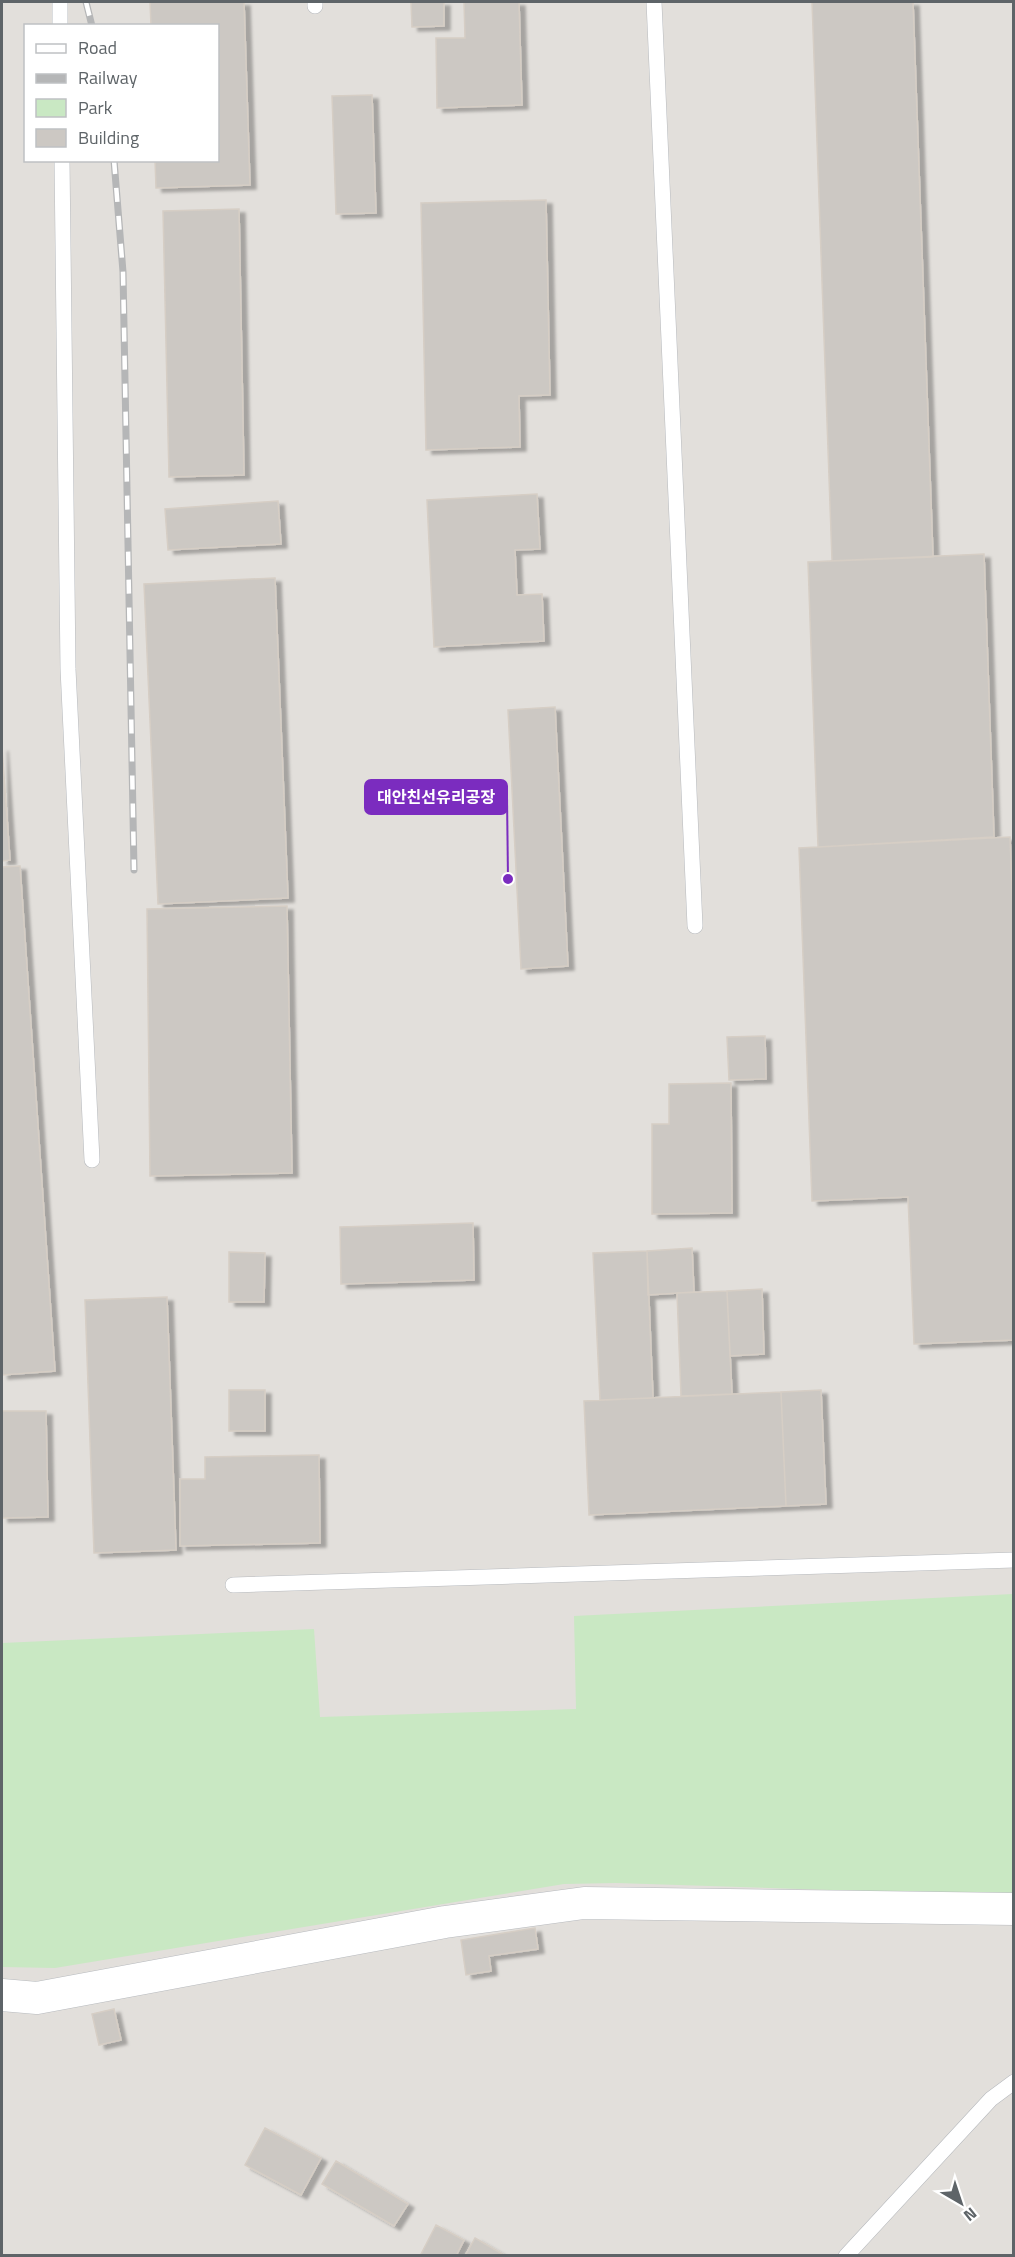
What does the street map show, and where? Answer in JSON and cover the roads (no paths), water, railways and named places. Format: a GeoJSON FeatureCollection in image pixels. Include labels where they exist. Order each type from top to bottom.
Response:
{"type":"FeatureCollection","features":[{"type":"Feature","properties":{"kind":"street"},"geometry":{"type":"LineString","coordinates":[[2,1995],[37,1998],[445,1922],[584,1903],[1014,1909]]}},
{"type":"Feature","properties":{"kind":"lane"},"geometry":{"type":"LineString","coordinates":[[60,2],[60,24]]}},
{"type":"Feature","properties":{"kind":"lane"},"geometry":{"type":"LineString","coordinates":[[654,2],[695,926]]}},
{"type":"Feature","properties":{"kind":"lane"},"geometry":{"type":"LineString","coordinates":[[62,162],[68,669],[92,1160]]}},
{"type":"Feature","properties":{"kind":"lane"},"geometry":{"type":"LineString","coordinates":[[233,1585],[1014,1560]]}},
{"type":"Feature","properties":{"kind":"lane"},"geometry":{"type":"LineString","coordinates":[[846,2256],[991,2099],[1014,2082]]}},
{"type":"Feature","properties":{"kind":"railway"},"geometry":{"type":"LineString","coordinates":[[86,2],[92,24]]}},
{"type":"Feature","properties":{"kind":"railway"},"geometry":{"type":"LineString","coordinates":[[114,162],[123,272],[134,870]]}},
{"type":"Feature","properties":{"kind":"place","name":"대안친선유리공장"},"geometry":{"type":"Point","coordinates":[508,879]}}]}
